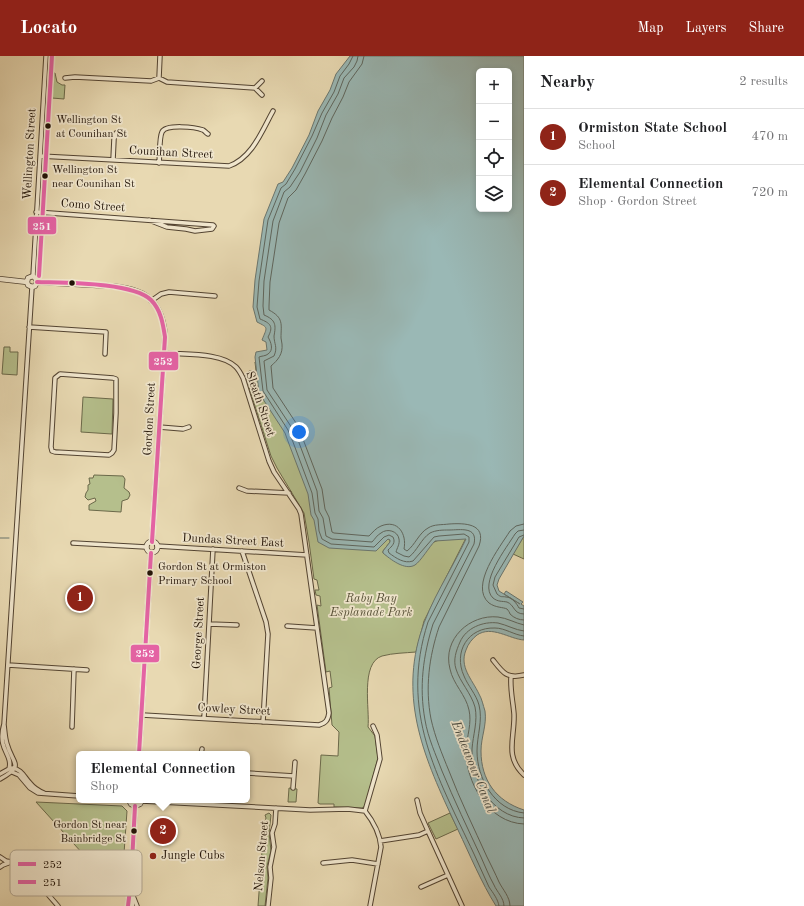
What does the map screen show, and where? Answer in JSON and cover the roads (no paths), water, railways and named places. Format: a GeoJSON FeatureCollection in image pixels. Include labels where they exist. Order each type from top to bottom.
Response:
{"type":"FeatureCollection","features":[{"type":"Feature","properties":{"kind":"street","name":"Wellington Street"},"geometry":{"type":"LineString","coordinates":[[33,276],[46,56]]}},
{"type":"Feature","properties":{"kind":"street"},"geometry":{"type":"LineString","coordinates":[[159,78],[160,56]]}},
{"type":"Feature","properties":{"kind":"street"},"geometry":{"type":"LineString","coordinates":[[65,78],[75,77],[151,81],[159,78],[167,82],[255,88],[262,95]]}},
{"type":"Feature","properties":{"kind":"street"},"geometry":{"type":"LineString","coordinates":[[255,88],[262,81]]}},
{"type":"Feature","properties":{"kind":"street","name":"Counihan Street"},"geometry":{"type":"LineString","coordinates":[[40,156],[229,166],[236,164],[251,151],[273,111]]}},
{"type":"Feature","properties":{"kind":"street"},"geometry":{"type":"LineString","coordinates":[[159,163],[161,133],[164,128],[170,126],[196,128],[203,130],[208,134]]}},
{"type":"Feature","properties":{"kind":"street"},"geometry":{"type":"LineString","coordinates":[[113,160],[114,139],[116,133]]}},
{"type":"Feature","properties":{"kind":"street","name":"Como Street"},"geometry":{"type":"LineString","coordinates":[[36,212],[213,224],[214,226],[212,229],[195,231],[167,228],[149,220]]}},
{"type":"Feature","properties":{"kind":"street"},"geometry":{"type":"LineString","coordinates":[[27,282],[28,278],[33,276],[36,278],[37,282]]}},
{"type":"Feature","properties":{"kind":"street"},"geometry":{"type":"LineString","coordinates":[[0,279],[27,282],[28,285],[32,287]]}},
{"type":"Feature","properties":{"kind":"street"},"geometry":{"type":"LineString","coordinates":[[7,773],[10,768],[10,759],[3,747],[2,739],[32,287],[35,286],[37,282]]}},
{"type":"Feature","properties":{"kind":"street"},"geometry":{"type":"LineString","coordinates":[[37,282],[123,287],[138,291],[151,301],[161,294],[169,292],[215,296]]}},
{"type":"Feature","properties":{"kind":"street","name":"Gordon Street"},"geometry":{"type":"LineString","coordinates":[[151,301],[158,309],[164,324],[164,353],[152,542]]}},
{"type":"Feature","properties":{"kind":"street"},"geometry":{"type":"LineString","coordinates":[[29,327],[106,332],[105,354]]}},
{"type":"Feature","properties":{"kind":"street","name":"Sleath Street"},"geometry":{"type":"LineString","coordinates":[[164,353],[217,357],[228,361],[237,368],[243,378],[265,451],[274,472],[289,493],[301,514],[329,713],[328,719],[325,723]]}},
{"type":"Feature","properties":{"kind":"street"},"geometry":{"type":"LineString","coordinates":[[57,375],[87,375],[116,379],[116,416],[114,450],[112,453],[109,455],[52,451],[53,413],[57,375]]}},
{"type":"Feature","properties":{"kind":"street"},"geometry":{"type":"LineString","coordinates":[[159,428],[183,429],[189,427]]}},
{"type":"Feature","properties":{"kind":"street"},"geometry":{"type":"LineString","coordinates":[[239,488],[246,491],[289,493]]}},
{"type":"Feature","properties":{"kind":"street"},"geometry":{"type":"LineString","coordinates":[[139,751],[152,553],[156,551],[157,546],[152,542],[146,547]]}},
{"type":"Feature","properties":{"kind":"street"},"geometry":{"type":"LineString","coordinates":[[73,543],[146,547]]}},
{"type":"Feature","properties":{"kind":"street","name":"Dundas Street East"},"geometry":{"type":"LineString","coordinates":[[157,546],[307,555]]}},
{"type":"Feature","properties":{"kind":"street"},"geometry":{"type":"LineString","coordinates":[[146,547],[148,552],[152,553]]}},
{"type":"Feature","properties":{"kind":"street","name":"George Street"},"geometry":{"type":"LineString","coordinates":[[204,718],[213,549]]}},
{"type":"Feature","properties":{"kind":"street"},"geometry":{"type":"LineString","coordinates":[[242,551],[266,622],[268,634],[263,722]]}},
{"type":"Feature","properties":{"kind":"street"},"geometry":{"type":"LineString","coordinates":[[209,624],[237,625]]}},
{"type":"Feature","properties":{"kind":"street"},"geometry":{"type":"LineString","coordinates":[[287,626],[317,628]]}},
{"type":"Feature","properties":{"kind":"street"},"geometry":{"type":"LineString","coordinates":[[493,660],[500,669],[511,677],[524,675]]}},
{"type":"Feature","properties":{"kind":"street"},"geometry":{"type":"LineString","coordinates":[[8,665],[87,670]]}},
{"type":"Feature","properties":{"kind":"street"},"geometry":{"type":"LineString","coordinates":[[72,727],[74,669]]}},
{"type":"Feature","properties":{"kind":"street"},"geometry":{"type":"LineString","coordinates":[[511,677],[510,691],[514,712],[512,753],[517,769],[524,776]]}},
{"type":"Feature","properties":{"kind":"street","name":"Cowley Street"},"geometry":{"type":"LineString","coordinates":[[142,715],[319,725],[325,723]]}},
{"type":"Feature","properties":{"kind":"street"},"geometry":{"type":"LineString","coordinates":[[4,724],[7,745],[15,762],[14,770]]}},
{"type":"Feature","properties":{"kind":"street"},"geometry":{"type":"LineString","coordinates":[[365,812],[380,759],[377,735],[373,726]]}},
{"type":"Feature","properties":{"kind":"street"},"geometry":{"type":"LineString","coordinates":[[293,788],[295,762]]}},
{"type":"Feature","properties":{"kind":"street"},"geometry":{"type":"LineString","coordinates":[[10,768],[22,772],[29,782],[36,788],[51,795],[76,796]]}},
{"type":"Feature","properties":{"kind":"street"},"geometry":{"type":"LineString","coordinates":[[1,777],[14,770]]}},
{"type":"Feature","properties":{"kind":"street"},"geometry":{"type":"LineString","coordinates":[[250,773],[294,776]]}},
{"type":"Feature","properties":{"kind":"street"},"geometry":{"type":"LineString","coordinates":[[417,800],[420,813],[462,906]]}},
{"type":"Feature","properties":{"kind":"street"},"geometry":{"type":"LineString","coordinates":[[130,803],[136,806]]}},
{"type":"Feature","properties":{"kind":"street"},"geometry":{"type":"LineString","coordinates":[[136,806],[140,803]]}},
{"type":"Feature","properties":{"kind":"street"},"geometry":{"type":"LineString","coordinates":[[211,803],[310,810],[348,809],[365,812],[371,821],[380,841],[381,847],[370,906]]}},
{"type":"Feature","properties":{"kind":"street"},"geometry":{"type":"LineString","coordinates":[[133,850],[136,806]]}},
{"type":"Feature","properties":{"kind":"street","name":"Nelson Street"},"geometry":{"type":"LineString","coordinates":[[268,906],[271,878],[270,867],[274,847],[272,833],[275,824],[276,808]]}},
{"type":"Feature","properties":{"kind":"street"},"geometry":{"type":"LineString","coordinates":[[380,841],[419,835],[428,831]]}},
{"type":"Feature","properties":{"kind":"street"},"geometry":{"type":"LineString","coordinates":[[0,857],[10,862]]}},
{"type":"Feature","properties":{"kind":"street"},"geometry":{"type":"LineString","coordinates":[[323,863],[352,860],[378,864]]}},
{"type":"Feature","properties":{"kind":"street"},"geometry":{"type":"LineString","coordinates":[[0,867],[10,863]]}},
{"type":"Feature","properties":{"kind":"street"},"geometry":{"type":"LineString","coordinates":[[422,887],[448,875]]}},
{"type":"Feature","properties":{"kind":"street"},"geometry":{"type":"LineString","coordinates":[[49,896],[58,906]]}},
{"type":"Feature","properties":{"kind":"street"},"geometry":{"type":"LineString","coordinates":[[128,906],[129,896]]}},
{"type":"Feature","properties":{"kind":"street"},"geometry":{"type":"LineString","coordinates":[[133,896],[137,906]]}},
{"type":"Feature","properties":{"kind":"water","name":"Endeavour Canal"},"geometry":{"type":"Polygon","coordinates":[[[350,56],[524,56],[524,536],[497,585],[499,591],[520,604],[504,594],[506,591],[523,602],[521,604],[524,606],[524,640],[495,632],[483,632],[477,635],[469,644],[464,656],[464,662],[467,673],[481,698],[485,711],[481,751],[487,780],[498,795],[505,801],[524,810],[524,906],[496,906],[476,868],[436,783],[420,735],[415,711],[413,686],[414,661],[420,635],[429,610],[466,539],[435,541],[417,563],[411,566],[398,564],[383,553],[390,542],[388,539],[376,551],[329,548],[318,542],[314,520],[311,515],[308,494],[285,433],[259,393],[255,357],[256,352],[267,350],[266,342],[262,340],[266,328],[257,322],[253,307],[255,280],[264,219],[278,184],[283,182],[292,168],[309,135],[318,111],[330,90],[336,74],[350,56]]]}},
{"type":"Feature","properties":{"kind":"waterway"},"geometry":{"type":"LineString","coordinates":[[0,538],[9,538]]}},
{"type":"Feature","properties":{"kind":"place","name":"Wellington St at Counihan St"},"geometry":{"type":"Point","coordinates":[48,126]}},
{"type":"Feature","properties":{"kind":"place","name":"Wellington St near Counihan St"},"geometry":{"type":"Point","coordinates":[45,176]}},
{"type":"Feature","properties":{"kind":"place","name":"Gordon St at Ormiston Primary School"},"geometry":{"type":"Point","coordinates":[150,573]}},
{"type":"Feature","properties":{"kind":"place","name":"Ormiston State School"},"geometry":{"type":"Point","coordinates":[80,598]}},
{"type":"Feature","properties":{"kind":"place","name":"Gordon St near Bainbridge St"},"geometry":{"type":"Point","coordinates":[134,831]}},
{"type":"Feature","properties":{"kind":"place","name":"Elemental Connection"},"geometry":{"type":"Point","coordinates":[163,831]}},
{"type":"Feature","properties":{"kind":"place","name":"Jungle Cubs"},"geometry":{"type":"Point","coordinates":[153,856]}},
{"type":"Feature","properties":{"kind":"park label","name":"Raby Bay Esplanade Park"},"geometry":{"type":"Point","coordinates":[371,606]}}]}
